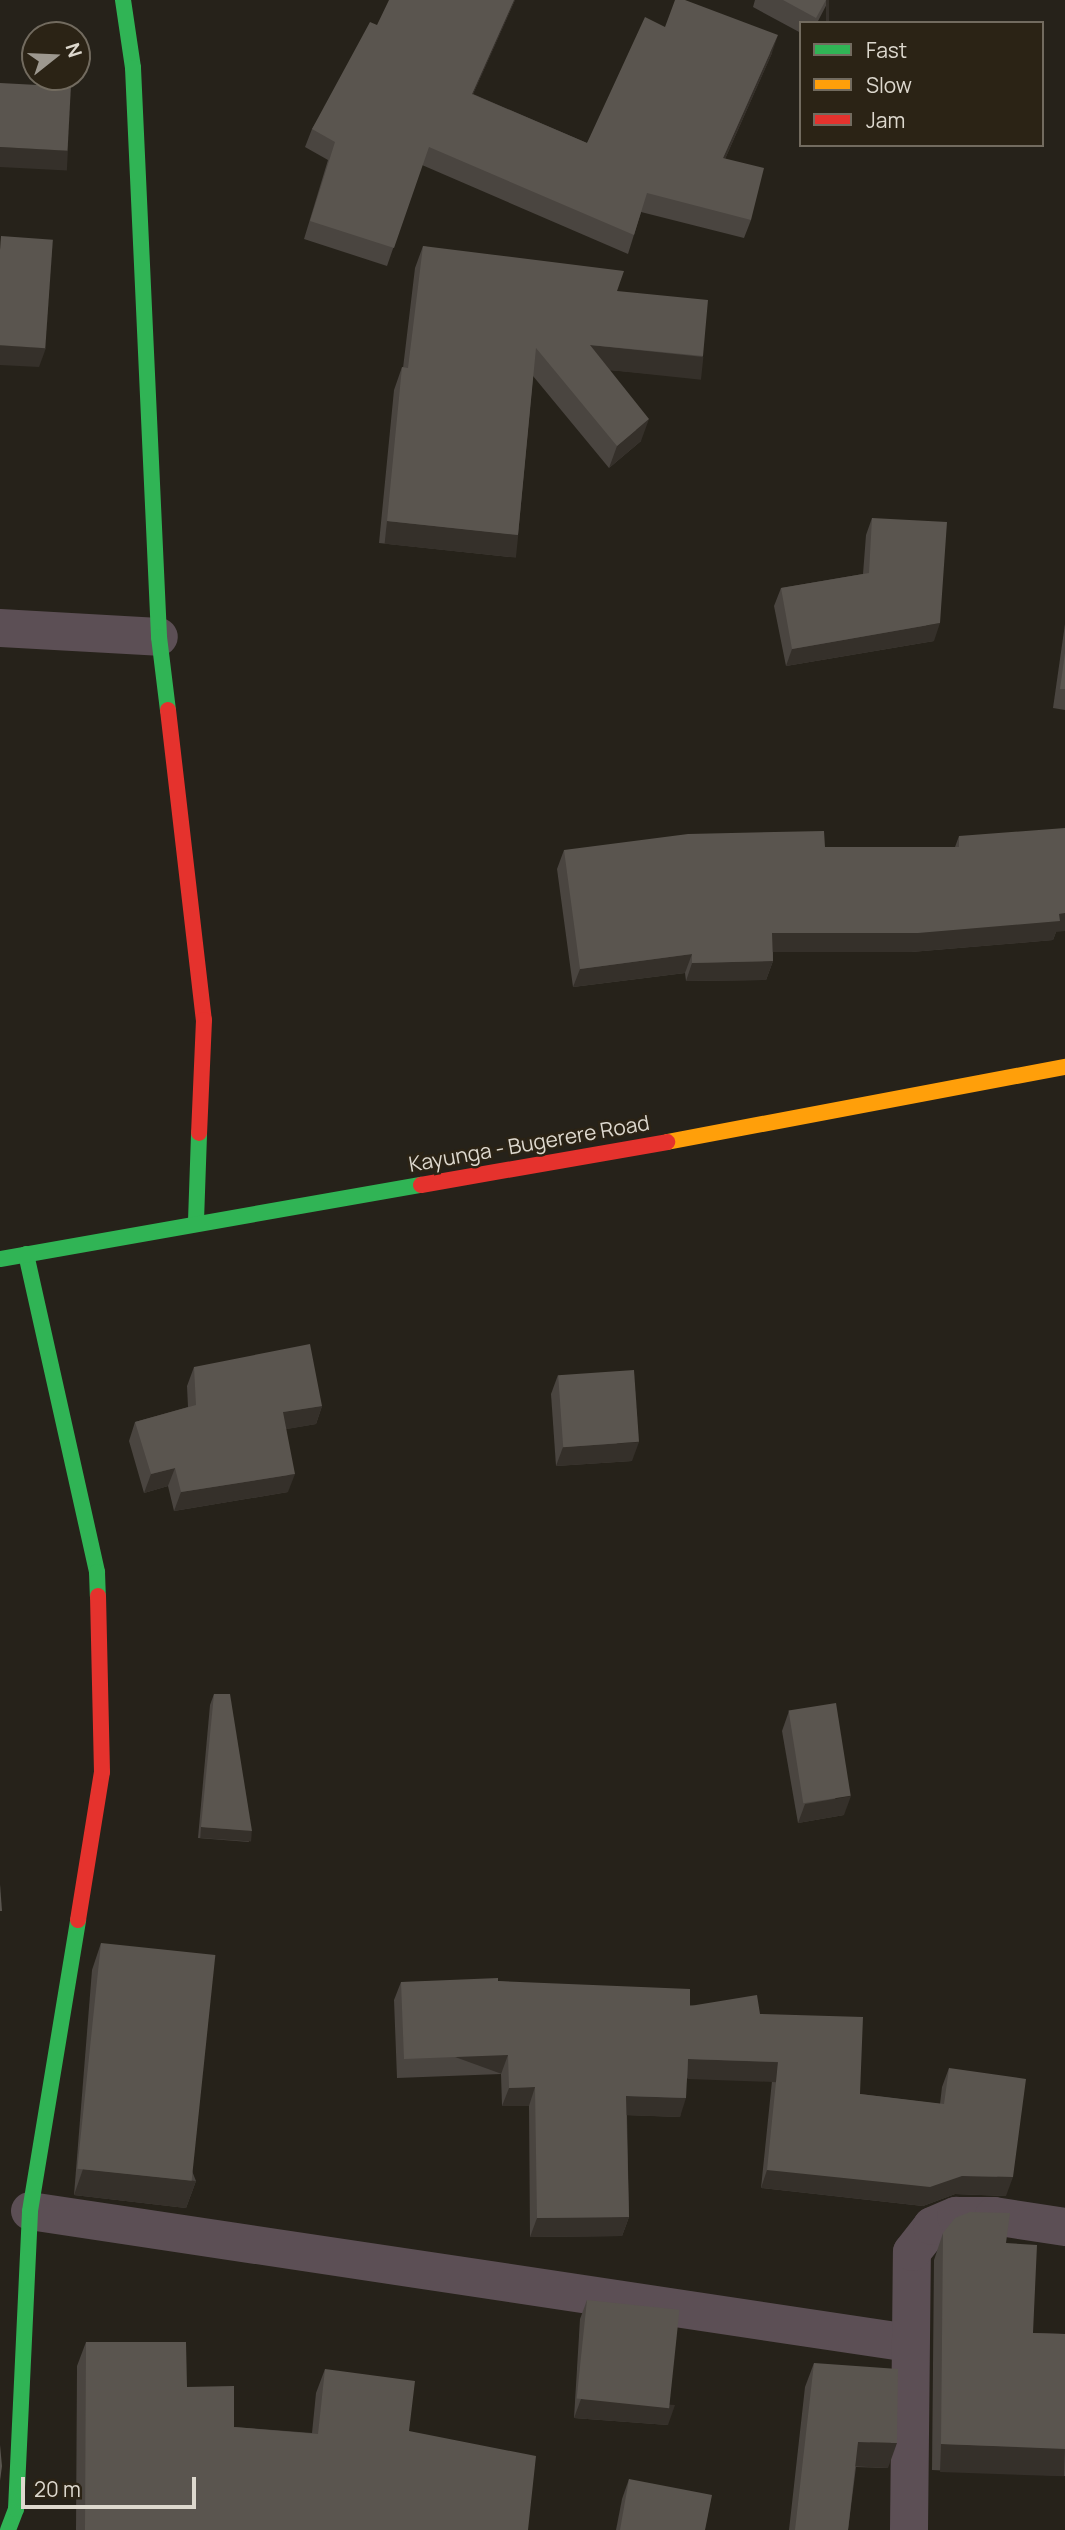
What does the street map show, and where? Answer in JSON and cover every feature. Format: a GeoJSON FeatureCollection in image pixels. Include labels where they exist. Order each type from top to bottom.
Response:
{"type":"FeatureCollection","features":[{"type":"Feature","properties":{"kind":"street"},"geometry":{"type":"LineString","coordinates":[[123,0],[134,68],[159,637],[204,1020],[196,1221]]}},
{"type":"Feature","properties":{"kind":"street"},"geometry":{"type":"LineString","coordinates":[[0,628],[159,637]]}},
{"type":"Feature","properties":{"kind":"street","name":"Kayunga - Bugerere Road"},"geometry":{"type":"LineString","coordinates":[[0,1259],[196,1221],[905,1100],[1065,1067]]}},
{"type":"Feature","properties":{"kind":"street"},"geometry":{"type":"LineString","coordinates":[[8,2530],[16,2509],[30,2211],[102,1772],[103,1654],[97,1572],[26,1254]]}},
{"type":"Feature","properties":{"kind":"street"},"geometry":{"type":"LineString","coordinates":[[30,2211],[909,2343]]}},
{"type":"Feature","properties":{"kind":"street"},"geometry":{"type":"LineString","coordinates":[[909,2530],[912,2252],[932,2226],[956,2216],[994,2216],[1065,2227]]}},
{"type":"Feature","properties":{"kind":"building"},"geometry":{"type":"Polygon","coordinates":[[[389,0],[514,0],[472,94],[587,143],[645,17],[665,27],[675,0],[685,0],[778,35],[723,158],[764,168],[751,220],[647,193],[634,235],[429,147],[394,248],[310,221],[335,142],[312,129],[370,22],[377,25],[389,0]]]}},
{"type":"Feature","properties":{"kind":"building"},"geometry":{"type":"Polygon","coordinates":[[[783,0],[826,0],[816,18],[783,0]]]}},
{"type":"Feature","properties":{"kind":"building"},"geometry":{"type":"Polygon","coordinates":[[[0,83],[21,84],[21,91],[71,91],[68,151],[0,147],[0,83]]]}},
{"type":"Feature","properties":{"kind":"building"},"geometry":{"type":"Polygon","coordinates":[[[1,236],[53,240],[45,348],[0,345],[1,236]]]}},
{"type":"Feature","properties":{"kind":"building"},"geometry":{"type":"Polygon","coordinates":[[[423,246],[624,271],[617,291],[708,300],[703,356],[590,345],[649,419],[617,446],[536,348],[518,535],[387,521],[402,367],[408,368],[423,246]]]}},
{"type":"Feature","properties":{"kind":"building"},"geometry":{"type":"Polygon","coordinates":[[[872,518],[947,522],[940,623],[792,649],[781,588],[869,573],[872,518]]]}},
{"type":"Feature","properties":{"kind":"building"},"geometry":{"type":"Polygon","coordinates":[[[1065,653],[1065,689],[1060,689],[1065,653]]]}},
{"type":"Feature","properties":{"kind":"building"},"geometry":{"type":"Polygon","coordinates":[[[1065,828],[1065,913],[1059,914],[1060,921],[918,933],[772,933],[773,961],[692,963],[692,954],[580,969],[564,850],[688,834],[824,831],[825,847],[959,847],[959,836],[1065,828]]]}},
{"type":"Feature","properties":{"kind":"building"},"geometry":{"type":"Polygon","coordinates":[[[310,1344],[322,1406],[283,1412],[295,1474],[181,1492],[175,1468],[151,1474],[135,1422],[196,1405],[194,1367],[310,1344]]]}},
{"type":"Feature","properties":{"kind":"building"},"geometry":{"type":"Polygon","coordinates":[[[634,1370],[639,1442],[563,1447],[558,1375],[634,1370]]]}},
{"type":"Feature","properties":{"kind":"building"},"geometry":{"type":"Polygon","coordinates":[[[214,1694],[230,1694],[252,1831],[201,1827],[214,1694]]]}},
{"type":"Feature","properties":{"kind":"building"},"geometry":{"type":"Polygon","coordinates":[[[836,1703],[851,1796],[803,1803],[789,1711],[836,1703]]]}},
{"type":"Feature","properties":{"kind":"building"},"geometry":{"type":"Polygon","coordinates":[[[101,1943],[215,1955],[192,2181],[77,2169],[101,1943]]]}},
{"type":"Feature","properties":{"kind":"building"},"geometry":{"type":"Polygon","coordinates":[[[498,1978],[498,1981],[690,1989],[690,2006],[757,1995],[760,2014],[863,2017],[860,2094],[944,2104],[949,2068],[1026,2079],[1013,2177],[962,2176],[930,2187],[767,2170],[778,2062],[688,2059],[686,2098],[626,2096],[629,2217],[537,2218],[535,2087],[509,2088],[508,2055],[404,2059],[401,1982],[498,1978]]]}},
{"type":"Feature","properties":{"kind":"building"},"geometry":{"type":"Polygon","coordinates":[[[970,2212],[1010,2213],[1006,2243],[1037,2245],[1033,2333],[1065,2334],[1065,2449],[941,2444],[943,2233],[955,2218],[970,2212]]]}},
{"type":"Feature","properties":{"kind":"building"},"geometry":{"type":"Polygon","coordinates":[[[587,2300],[679,2310],[669,2408],[577,2398],[587,2300]]]}},
{"type":"Feature","properties":{"kind":"building"},"geometry":{"type":"Polygon","coordinates":[[[86,2342],[186,2342],[187,2387],[234,2386],[234,2427],[318,2434],[325,2369],[415,2381],[409,2431],[536,2456],[528,2530],[85,2530],[86,2342]]]}},
{"type":"Feature","properties":{"kind":"building"},"geometry":{"type":"Polygon","coordinates":[[[814,2363],[898,2369],[897,2443],[858,2442],[848,2530],[795,2530],[814,2363]]]}},
{"type":"Feature","properties":{"kind":"building"},"geometry":{"type":"Polygon","coordinates":[[[0,2445],[2,2466],[0,2481],[0,2445]]]}},
{"type":"Feature","properties":{"kind":"building"},"geometry":{"type":"Polygon","coordinates":[[[629,2479],[712,2495],[705,2530],[620,2530],[629,2479]]]}},
{"type":"Feature","properties":{"kind":"traffic: fast"},"geometry":{"type":"LineString","coordinates":[[123,0],[133,68],[159,637],[168,710]]}},
{"type":"Feature","properties":{"kind":"traffic: fast"},"geometry":{"type":"LineString","coordinates":[[196,1221],[199,1133]]}},
{"type":"Feature","properties":{"kind":"traffic: fast"},"geometry":{"type":"LineString","coordinates":[[0,1259],[421,1185]]}},
{"type":"Feature","properties":{"kind":"traffic: fast"},"geometry":{"type":"LineString","coordinates":[[26,1254],[97,1572],[98,1596]]}},
{"type":"Feature","properties":{"kind":"traffic: fast"},"geometry":{"type":"LineString","coordinates":[[8,2530],[16,2509],[30,2211],[78,1920]]}},
{"type":"Feature","properties":{"kind":"traffic: slow"},"geometry":{"type":"LineString","coordinates":[[667,1142],[1065,1067]]}},
{"type":"Feature","properties":{"kind":"traffic: jam"},"geometry":{"type":"LineString","coordinates":[[168,710],[204,1020],[199,1133]]}},
{"type":"Feature","properties":{"kind":"traffic: jam"},"geometry":{"type":"LineString","coordinates":[[421,1185],[667,1142]]}},
{"type":"Feature","properties":{"kind":"traffic: jam"},"geometry":{"type":"LineString","coordinates":[[78,1920],[102,1772],[98,1596]]}}]}
